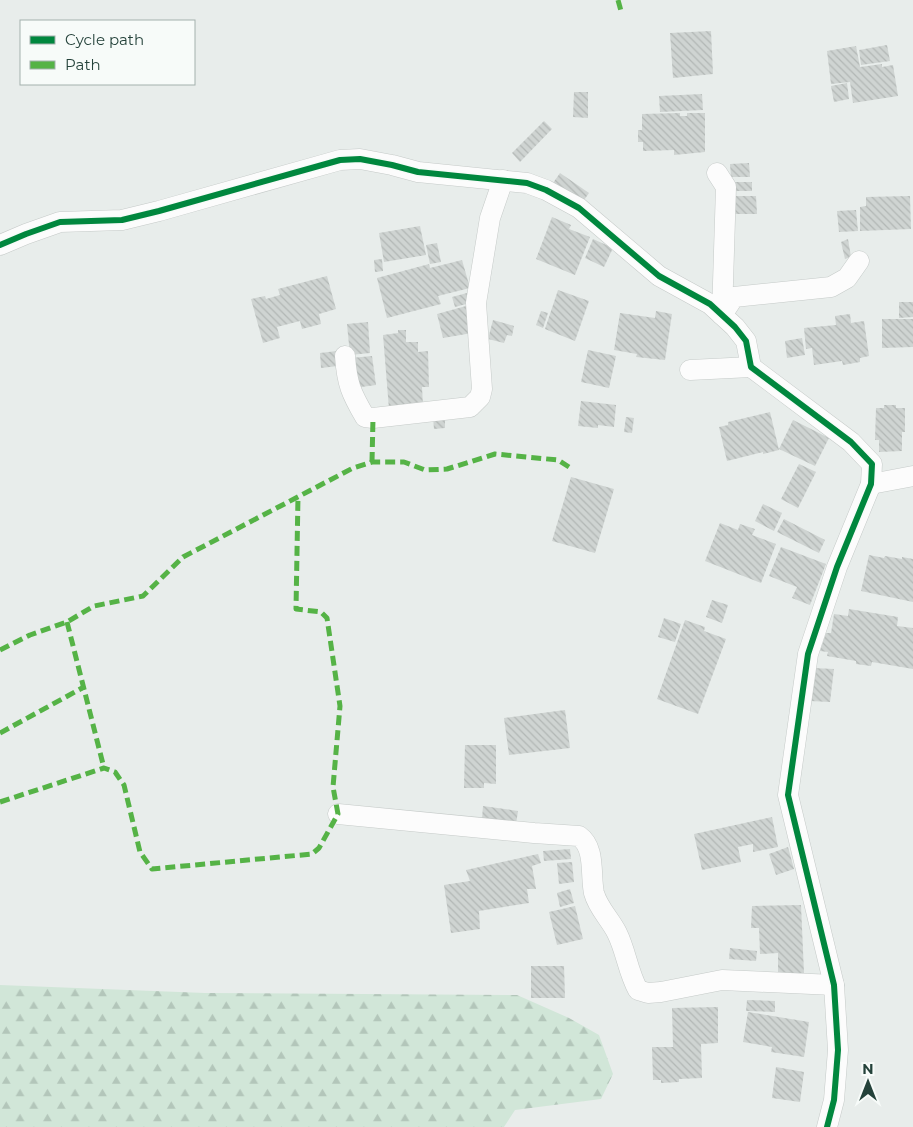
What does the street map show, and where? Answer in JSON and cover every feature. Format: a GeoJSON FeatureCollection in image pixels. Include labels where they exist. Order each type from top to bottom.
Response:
{"type":"FeatureCollection","features":[{"type":"Feature","properties":{"kind":"street"},"geometry":{"type":"LineString","coordinates":[[0,245],[60,222],[122,220],[340,160],[360,159],[418,172],[527,183],[580,208],[659,276],[710,304],[735,327],[746,342],[750,367]]}},
{"type":"Feature","properties":{"kind":"street"},"geometry":{"type":"LineString","coordinates":[[717,173],[726,187],[722,315]]}},
{"type":"Feature","properties":{"kind":"street"},"geometry":{"type":"LineString","coordinates":[[345,356],[346,378],[352,394],[366,416],[373,418],[470,407],[480,396],[482,389],[476,303],[490,218],[503,180]]}},
{"type":"Feature","properties":{"kind":"street"},"geometry":{"type":"LineString","coordinates":[[722,315],[734,297],[831,287],[847,278],[859,261]]}},
{"type":"Feature","properties":{"kind":"street"},"geometry":{"type":"LineString","coordinates":[[690,370],[750,367],[851,442],[872,464],[871,484],[837,567],[808,654],[788,795],[834,985],[838,1050],[834,1100],[827,1127]]}},
{"type":"Feature","properties":{"kind":"street"},"geometry":{"type":"LineString","coordinates":[[871,484],[913,476]]}},
{"type":"Feature","properties":{"kind":"street"},"geometry":{"type":"LineString","coordinates":[[338,814],[580,836],[584,839],[589,849],[597,903],[607,915],[618,934],[631,978],[638,990],[648,993],[661,992],[722,980],[834,985]]}},
{"type":"Feature","properties":{"kind":"green space"},"geometry":{"type":"Polygon","coordinates":[[[0,985],[205,993],[517,995],[569,1018],[599,1035],[613,1074],[601,1099],[515,1110],[504,1127],[0,1127],[0,985]]]}},
{"type":"Feature","properties":{"kind":"building"},"geometry":{"type":"Polygon","coordinates":[[[711,31],[713,74],[673,78],[670,33],[711,31]]]}},
{"type":"Feature","properties":{"kind":"building"},"geometry":{"type":"Polygon","coordinates":[[[887,45],[890,61],[861,65],[859,50],[887,45]]]}},
{"type":"Feature","properties":{"kind":"building"},"geometry":{"type":"Polygon","coordinates":[[[856,46],[860,67],[882,64],[882,67],[893,65],[898,96],[853,103],[850,82],[831,84],[827,51],[856,46]]]}},
{"type":"Feature","properties":{"kind":"building"},"geometry":{"type":"Polygon","coordinates":[[[847,83],[849,99],[834,102],[831,86],[847,83]]]}},
{"type":"Feature","properties":{"kind":"building"},"geometry":{"type":"Polygon","coordinates":[[[574,92],[588,92],[588,118],[573,117],[574,92]]]}},
{"type":"Feature","properties":{"kind":"building"},"geometry":{"type":"Polygon","coordinates":[[[702,94],[703,110],[660,112],[659,96],[702,94]]]}},
{"type":"Feature","properties":{"kind":"building"},"geometry":{"type":"Polygon","coordinates":[[[680,113],[680,116],[687,116],[687,113],[705,113],[705,152],[674,155],[674,150],[643,151],[643,142],[638,142],[638,130],[642,130],[642,114],[680,113]]]}},
{"type":"Feature","properties":{"kind":"building"},"geometry":{"type":"Polygon","coordinates":[[[544,121],[552,129],[520,162],[512,153],[544,121]]]}},
{"type":"Feature","properties":{"kind":"building"},"geometry":{"type":"Polygon","coordinates":[[[749,163],[750,177],[731,177],[730,164],[749,163]]]}},
{"type":"Feature","properties":{"kind":"building"},"geometry":{"type":"Polygon","coordinates":[[[560,173],[589,193],[582,203],[553,183],[560,173]]]}},
{"type":"Feature","properties":{"kind":"building"},"geometry":{"type":"Polygon","coordinates":[[[733,182],[752,182],[752,191],[733,191],[733,182]]]}},
{"type":"Feature","properties":{"kind":"building"},"geometry":{"type":"Polygon","coordinates":[[[733,196],[756,196],[757,214],[734,214],[733,196]]]}},
{"type":"Feature","properties":{"kind":"building"},"geometry":{"type":"Polygon","coordinates":[[[910,196],[911,229],[860,231],[860,207],[866,206],[866,197],[910,196]]]}},
{"type":"Feature","properties":{"kind":"building"},"geometry":{"type":"Polygon","coordinates":[[[856,210],[858,231],[839,232],[837,211],[856,210]]]}},
{"type":"Feature","properties":{"kind":"building"},"geometry":{"type":"Polygon","coordinates":[[[552,217],[571,225],[569,229],[590,237],[575,275],[536,259],[552,217]]]}},
{"type":"Feature","properties":{"kind":"building"},"geometry":{"type":"Polygon","coordinates":[[[420,226],[426,255],[384,262],[379,233],[420,226]]]}},
{"type":"Feature","properties":{"kind":"building"},"geometry":{"type":"Polygon","coordinates":[[[593,239],[613,248],[604,267],[585,258],[593,239]]]}},
{"type":"Feature","properties":{"kind":"building"},"geometry":{"type":"Polygon","coordinates":[[[848,239],[851,257],[845,259],[841,242],[848,239]]]}},
{"type":"Feature","properties":{"kind":"building"},"geometry":{"type":"Polygon","coordinates":[[[437,243],[441,262],[430,264],[426,245],[437,243]]]}},
{"type":"Feature","properties":{"kind":"building"},"geometry":{"type":"Polygon","coordinates":[[[382,259],[383,271],[375,272],[374,260],[382,259]]]}},
{"type":"Feature","properties":{"kind":"building"},"geometry":{"type":"Polygon","coordinates":[[[462,260],[470,288],[438,296],[441,304],[387,318],[377,278],[429,264],[430,268],[462,260]]]}},
{"type":"Feature","properties":{"kind":"building"},"geometry":{"type":"Polygon","coordinates":[[[327,276],[336,309],[319,314],[321,324],[302,329],[300,321],[277,327],[280,338],[263,343],[251,299],[265,296],[266,299],[280,295],[278,289],[327,276]]]}},
{"type":"Feature","properties":{"kind":"building"},"geometry":{"type":"Polygon","coordinates":[[[558,290],[589,301],[575,341],[545,329],[558,290]]]}},
{"type":"Feature","properties":{"kind":"building"},"geometry":{"type":"Polygon","coordinates":[[[467,293],[470,303],[455,307],[452,297],[467,293]]]}},
{"type":"Feature","properties":{"kind":"building"},"geometry":{"type":"Polygon","coordinates":[[[899,302],[913,302],[913,317],[899,318],[899,302]]]}},
{"type":"Feature","properties":{"kind":"building"},"geometry":{"type":"Polygon","coordinates":[[[466,306],[472,333],[443,338],[437,314],[466,306]]]}},
{"type":"Feature","properties":{"kind":"building"},"geometry":{"type":"Polygon","coordinates":[[[541,311],[548,313],[543,328],[536,325],[541,311]]]}},
{"type":"Feature","properties":{"kind":"building"},"geometry":{"type":"Polygon","coordinates":[[[656,311],[672,314],[665,360],[636,357],[637,354],[614,350],[620,313],[655,318],[656,311]]]}},
{"type":"Feature","properties":{"kind":"building"},"geometry":{"type":"Polygon","coordinates":[[[850,314],[851,323],[864,321],[869,356],[860,358],[860,362],[843,365],[842,361],[814,365],[812,348],[806,349],[804,328],[836,325],[835,316],[850,314]]]}},
{"type":"Feature","properties":{"kind":"building"},"geometry":{"type":"Polygon","coordinates":[[[882,319],[913,319],[913,347],[882,348],[882,319]]]}},
{"type":"Feature","properties":{"kind":"building"},"geometry":{"type":"Polygon","coordinates":[[[493,320],[514,326],[512,336],[507,335],[504,343],[488,339],[493,320]]]}},
{"type":"Feature","properties":{"kind":"building"},"geometry":{"type":"Polygon","coordinates":[[[368,322],[370,353],[350,355],[347,324],[368,322]]]}},
{"type":"Feature","properties":{"kind":"building"},"geometry":{"type":"Polygon","coordinates":[[[398,330],[406,330],[406,342],[418,342],[418,352],[428,351],[429,387],[422,387],[423,406],[389,409],[383,335],[398,333],[398,330]]]}},
{"type":"Feature","properties":{"kind":"building"},"geometry":{"type":"Polygon","coordinates":[[[802,338],[805,355],[787,358],[785,341],[802,338]]]}},
{"type":"Feature","properties":{"kind":"building"},"geometry":{"type":"Polygon","coordinates":[[[588,350],[616,356],[609,388],[581,382],[588,350]]]}},
{"type":"Feature","properties":{"kind":"building"},"geometry":{"type":"Polygon","coordinates":[[[337,351],[338,366],[321,368],[320,353],[337,351]]]}},
{"type":"Feature","properties":{"kind":"building"},"geometry":{"type":"Polygon","coordinates":[[[372,356],[376,385],[354,388],[351,358],[372,356]]]}},
{"type":"Feature","properties":{"kind":"building"},"geometry":{"type":"Polygon","coordinates":[[[581,401],[616,405],[614,427],[598,425],[598,428],[578,426],[581,401]]]}},
{"type":"Feature","properties":{"kind":"building"},"geometry":{"type":"Polygon","coordinates":[[[884,405],[896,405],[896,408],[905,408],[905,432],[902,432],[902,451],[879,452],[879,440],[875,440],[876,408],[884,408],[884,405]]]}},
{"type":"Feature","properties":{"kind":"building"},"geometry":{"type":"Polygon","coordinates":[[[770,412],[779,450],[727,461],[719,427],[728,425],[728,422],[770,412]]]}},
{"type":"Feature","properties":{"kind":"building"},"geometry":{"type":"Polygon","coordinates":[[[433,417],[445,417],[445,428],[434,429],[433,417]]]}},
{"type":"Feature","properties":{"kind":"building"},"geometry":{"type":"Polygon","coordinates":[[[626,417],[634,418],[632,433],[624,432],[626,417]]]}},
{"type":"Feature","properties":{"kind":"building"},"geometry":{"type":"Polygon","coordinates":[[[793,420],[829,438],[815,466],[779,449],[793,420]]]}},
{"type":"Feature","properties":{"kind":"building"},"geometry":{"type":"Polygon","coordinates":[[[799,464],[816,472],[798,508],[781,499],[799,464]]]}},
{"type":"Feature","properties":{"kind":"building"},"geometry":{"type":"Polygon","coordinates":[[[571,477],[614,489],[595,553],[552,541],[571,477]]]}},
{"type":"Feature","properties":{"kind":"building"},"geometry":{"type":"Polygon","coordinates":[[[763,504],[782,513],[774,531],[755,521],[763,504]]]}},
{"type":"Feature","properties":{"kind":"building"},"geometry":{"type":"Polygon","coordinates":[[[784,519],[825,540],[819,553],[777,532],[784,519]]]}},
{"type":"Feature","properties":{"kind":"building"},"geometry":{"type":"Polygon","coordinates":[[[720,523],[738,530],[740,524],[755,529],[752,535],[776,544],[761,583],[705,561],[720,523]]]}},
{"type":"Feature","properties":{"kind":"building"},"geometry":{"type":"Polygon","coordinates":[[[781,547],[826,564],[810,605],[792,598],[797,587],[769,576],[781,547]]]}},
{"type":"Feature","properties":{"kind":"building"},"geometry":{"type":"Polygon","coordinates":[[[869,555],[884,558],[885,556],[913,559],[913,602],[861,591],[869,555]]]}},
{"type":"Feature","properties":{"kind":"building"},"geometry":{"type":"Polygon","coordinates":[[[712,600],[728,605],[722,623],[706,617],[712,600]]]}},
{"type":"Feature","properties":{"kind":"building"},"geometry":{"type":"Polygon","coordinates":[[[849,609],[898,617],[897,626],[913,628],[913,669],[872,662],[871,666],[856,664],[856,661],[827,656],[828,652],[820,651],[826,633],[831,633],[834,614],[848,616],[849,609]]]}},
{"type":"Feature","properties":{"kind":"building"},"geometry":{"type":"Polygon","coordinates":[[[664,618],[681,624],[675,642],[658,637],[664,618]]]}},
{"type":"Feature","properties":{"kind":"building"},"geometry":{"type":"Polygon","coordinates":[[[685,620],[705,627],[704,631],[726,639],[698,714],[657,699],[685,620]]]}},
{"type":"Feature","properties":{"kind":"building"},"geometry":{"type":"Polygon","coordinates":[[[814,668],[834,669],[830,702],[810,701],[814,668]]]}},
{"type":"Feature","properties":{"kind":"building"},"geometry":{"type":"Polygon","coordinates":[[[565,710],[570,748],[509,755],[504,718],[565,710]]]}},
{"type":"Feature","properties":{"kind":"building"},"geometry":{"type":"Polygon","coordinates":[[[465,745],[496,745],[496,784],[484,783],[484,788],[464,788],[465,745]]]}},
{"type":"Feature","properties":{"kind":"building"},"geometry":{"type":"Polygon","coordinates":[[[483,806],[518,811],[516,824],[482,819],[483,806]]]}},
{"type":"Feature","properties":{"kind":"building"},"geometry":{"type":"Polygon","coordinates":[[[772,817],[778,847],[753,852],[753,844],[738,847],[741,862],[702,870],[694,834],[772,817]]]}},
{"type":"Feature","properties":{"kind":"building"},"geometry":{"type":"Polygon","coordinates":[[[788,847],[794,869],[776,875],[769,854],[788,847]]]}},
{"type":"Feature","properties":{"kind":"building"},"geometry":{"type":"Polygon","coordinates":[[[570,849],[571,859],[544,861],[543,851],[570,849]]]}},
{"type":"Feature","properties":{"kind":"building"},"geometry":{"type":"Polygon","coordinates":[[[538,854],[541,863],[532,866],[536,889],[527,889],[529,903],[479,911],[480,929],[451,933],[444,885],[470,881],[466,870],[538,854]]]}},
{"type":"Feature","properties":{"kind":"building"},"geometry":{"type":"Polygon","coordinates":[[[572,862],[574,882],[559,884],[557,863],[572,862]]]}},
{"type":"Feature","properties":{"kind":"building"},"geometry":{"type":"Polygon","coordinates":[[[570,889],[574,903],[560,907],[557,893],[570,889]]]}},
{"type":"Feature","properties":{"kind":"building"},"geometry":{"type":"Polygon","coordinates":[[[801,905],[804,973],[778,973],[778,953],[760,954],[759,928],[751,928],[752,906],[801,905]]]}},
{"type":"Feature","properties":{"kind":"building"},"geometry":{"type":"Polygon","coordinates":[[[575,906],[583,939],[557,945],[549,912],[575,906]]]}},
{"type":"Feature","properties":{"kind":"building"},"geometry":{"type":"Polygon","coordinates":[[[730,948],[757,951],[756,961],[729,959],[730,948]]]}},
{"type":"Feature","properties":{"kind":"building"},"geometry":{"type":"Polygon","coordinates":[[[531,966],[564,966],[565,998],[531,998],[531,966]]]}},
{"type":"Feature","properties":{"kind":"building"},"geometry":{"type":"Polygon","coordinates":[[[747,1000],[775,1001],[775,1012],[746,1011],[747,1000]]]}},
{"type":"Feature","properties":{"kind":"building"},"geometry":{"type":"Polygon","coordinates":[[[718,1007],[718,1043],[701,1044],[702,1078],[679,1079],[679,1082],[661,1083],[661,1080],[653,1080],[652,1047],[673,1047],[672,1008],[718,1007]]]}},
{"type":"Feature","properties":{"kind":"building"},"geometry":{"type":"Polygon","coordinates":[[[748,1012],[809,1022],[804,1057],[771,1052],[772,1047],[743,1042],[748,1012]]]}},
{"type":"Feature","properties":{"kind":"building"},"geometry":{"type":"Polygon","coordinates":[[[776,1067],[804,1072],[800,1102],[772,1098],[776,1067]]]}},
{"type":"Feature","properties":{"kind":"marked path"},"geometry":{"type":"LineString","coordinates":[[618,0],[621,11]]}},
{"type":"Feature","properties":{"kind":"marked path"},"geometry":{"type":"LineString","coordinates":[[372,462],[373,418]]}},
{"type":"Feature","properties":{"kind":"marked path"},"geometry":{"type":"LineString","coordinates":[[0,650],[30,635],[67,622],[94,606],[143,596],[183,557],[353,468],[372,462],[404,462],[425,470],[447,469],[495,454],[558,460],[569,467]]}},
{"type":"Feature","properties":{"kind":"marked path"},"geometry":{"type":"LineString","coordinates":[[0,802],[104,768],[115,772],[124,785],[140,852],[152,869],[312,854],[319,848],[338,814],[333,787],[340,706],[327,618],[321,612],[296,609],[298,496]]}},
{"type":"Feature","properties":{"kind":"marked path"},"geometry":{"type":"LineString","coordinates":[[67,622],[104,768]]}},
{"type":"Feature","properties":{"kind":"marked path"},"geometry":{"type":"LineString","coordinates":[[0,733],[84,687]]}},
{"type":"Feature","properties":{"kind":"cycle path"},"geometry":{"type":"LineString","coordinates":[[0,245],[60,222],[122,220],[340,160],[360,159],[418,172],[527,183],[546,190],[579,208],[659,276],[710,304],[735,327],[746,341],[751,367],[851,442],[872,464],[871,484],[837,567],[808,654],[788,795],[834,985],[838,1050],[834,1100],[827,1127]]}}]}
